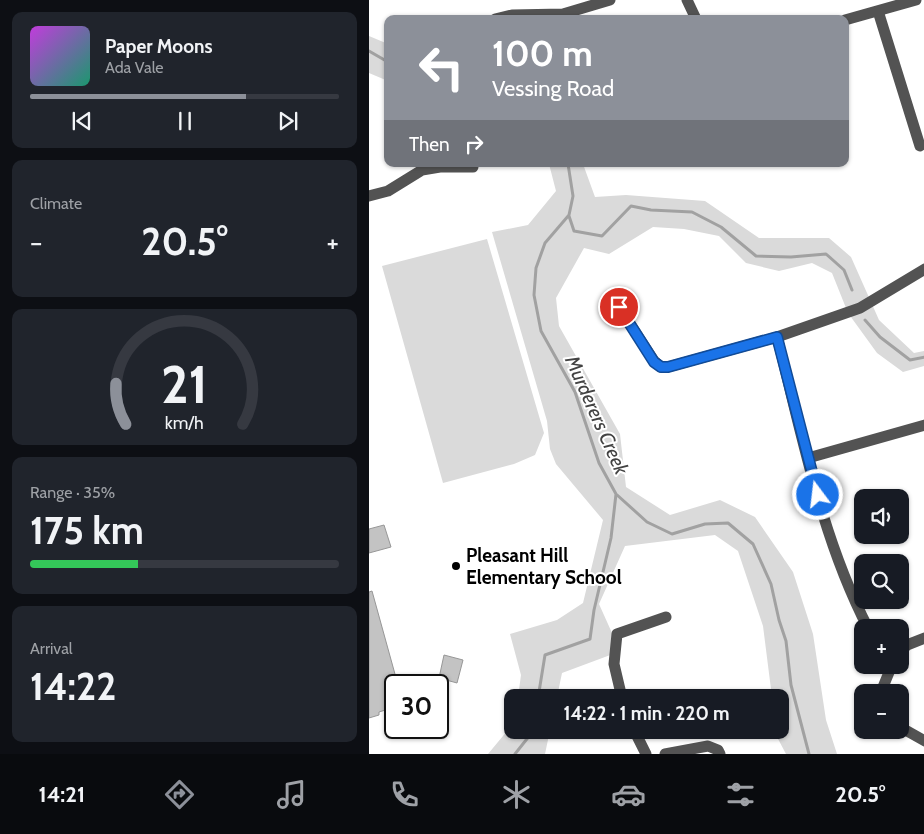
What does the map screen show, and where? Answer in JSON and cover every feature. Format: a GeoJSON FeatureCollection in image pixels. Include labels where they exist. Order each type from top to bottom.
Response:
{"type":"FeatureCollection","features":[{"type":"Feature","properties":{"kind":"street"},"geometry":{"type":"LineString","coordinates":[[512,15],[563,14],[610,0]]}},
{"type":"Feature","properties":{"kind":"street"},"geometry":{"type":"LineString","coordinates":[[687,0],[694,15]]}},
{"type":"Feature","properties":{"kind":"street"},"geometry":{"type":"LineString","coordinates":[[849,19],[915,0]]}},
{"type":"Feature","properties":{"kind":"street"},"geometry":{"type":"LineString","coordinates":[[878,11],[920,146]]}},
{"type":"Feature","properties":{"kind":"street"},"geometry":{"type":"LineString","coordinates":[[369,196],[388,191],[423,170],[473,167]]}},
{"type":"Feature","properties":{"kind":"street"},"geometry":{"type":"LineString","coordinates":[[619,307],[654,362],[661,367],[668,367],[777,337],[860,308],[924,269]]}},
{"type":"Feature","properties":{"kind":"street"},"geometry":{"type":"LineString","coordinates":[[777,337],[808,458],[836,554],[854,601],[863,619]]}},
{"type":"Feature","properties":{"kind":"street"},"geometry":{"type":"LineString","coordinates":[[808,458],[924,425]]}},
{"type":"Feature","properties":{"kind":"street"},"geometry":{"type":"LineString","coordinates":[[620,689],[614,664],[617,634],[666,617]]}},
{"type":"Feature","properties":{"kind":"street"},"geometry":{"type":"LineString","coordinates":[[909,644],[924,638]]}},
{"type":"Feature","properties":{"kind":"street"},"geometry":{"type":"LineString","coordinates":[[909,732],[924,740]]}},
{"type":"Feature","properties":{"kind":"street"},"geometry":{"type":"LineString","coordinates":[[638,739],[646,754]]}},
{"type":"Feature","properties":{"kind":"street"},"geometry":{"type":"LineString","coordinates":[[665,754],[708,746],[718,750],[720,754]]}},
{"type":"Feature","properties":{"kind":"shaded area"},"geometry":{"type":"Polygon","coordinates":[[[369,36],[384,42],[384,79],[369,73],[369,36]]]}},
{"type":"Feature","properties":{"kind":"shaded area"},"geometry":{"type":"Polygon","coordinates":[[[550,167],[584,167],[595,197],[626,195],[705,201],[759,238],[829,238],[851,257],[879,320],[914,353],[924,351],[924,366],[903,372],[877,353],[848,313],[832,273],[812,263],[779,271],[746,263],[719,236],[684,229],[653,227],[609,254],[584,248],[556,298],[559,326],[620,434],[626,487],[670,515],[720,500],[755,517],[793,572],[813,634],[826,720],[837,754],[786,754],[778,739],[789,739],[789,689],[771,689],[763,626],[738,551],[715,535],[625,546],[599,604],[612,633],[613,654],[562,673],[559,689],[519,689],[521,675],[510,634],[557,620],[583,603],[603,520],[556,464],[550,449],[547,421],[492,232],[528,225],[556,191],[550,167]]]}},
{"type":"Feature","properties":{"kind":"shaded area"},"geometry":{"type":"Polygon","coordinates":[[[487,239],[544,433],[535,455],[514,464],[443,483],[382,266],[487,239]]]}},
{"type":"Feature","properties":{"kind":"shaded area"},"geometry":{"type":"Polygon","coordinates":[[[504,735],[504,739],[548,739],[545,754],[488,754],[504,735]]]}},
{"type":"Feature","properties":{"kind":"building"},"geometry":{"type":"Polygon","coordinates":[[[384,525],[391,547],[369,553],[369,529],[384,525]]]}},
{"type":"Feature","properties":{"kind":"building"},"geometry":{"type":"Polygon","coordinates":[[[372,591],[395,674],[384,674],[384,710],[379,712],[379,715],[369,718],[369,592],[372,591]]]}},
{"type":"Feature","properties":{"kind":"building"},"geometry":{"type":"Polygon","coordinates":[[[444,655],[463,660],[457,683],[449,681],[449,674],[440,674],[444,655]]]}},
{"type":"Feature","properties":{"kind":"waterway","name":"Murderers Creek"},"geometry":{"type":"LineString","coordinates":[[369,51],[384,60]]}},
{"type":"Feature","properties":{"kind":"waterway","name":"Murderers Creek"},"geometry":{"type":"LineString","coordinates":[[568,167],[573,196],[569,215],[545,243],[536,268],[534,295],[541,331],[575,392],[599,463],[616,494],[647,522],[672,534],[705,524],[728,523],[753,544],[771,584],[786,641],[791,685],[809,754]]}},
{"type":"Feature","properties":{"kind":"waterway"},"geometry":{"type":"LineString","coordinates":[[569,216],[574,231],[602,236],[631,206],[651,210],[692,212],[721,227],[756,256],[791,257],[826,254],[844,270],[852,290]]}},
{"type":"Feature","properties":{"kind":"waterway"},"geometry":{"type":"LineString","coordinates":[[865,320],[880,337],[910,360],[925,357]]}},
{"type":"Feature","properties":{"kind":"waterway"},"geometry":{"type":"LineString","coordinates":[[539,689],[545,655],[590,639],[594,610],[611,538],[616,494]]}},
{"type":"Feature","properties":{"kind":"waterway"},"geometry":{"type":"LineString","coordinates":[[515,754],[527,739]]}},
{"type":"Feature","properties":{"kind":"place","name":"Pleasant Hill Elementary School"},"geometry":{"type":"Point","coordinates":[456,566]}},
{"type":"Feature","properties":{"kind":"route"},"geometry":{"type":"LineString","coordinates":[[619,307],[654,362],[661,367],[668,367],[777,337],[818,495]]}}]}
